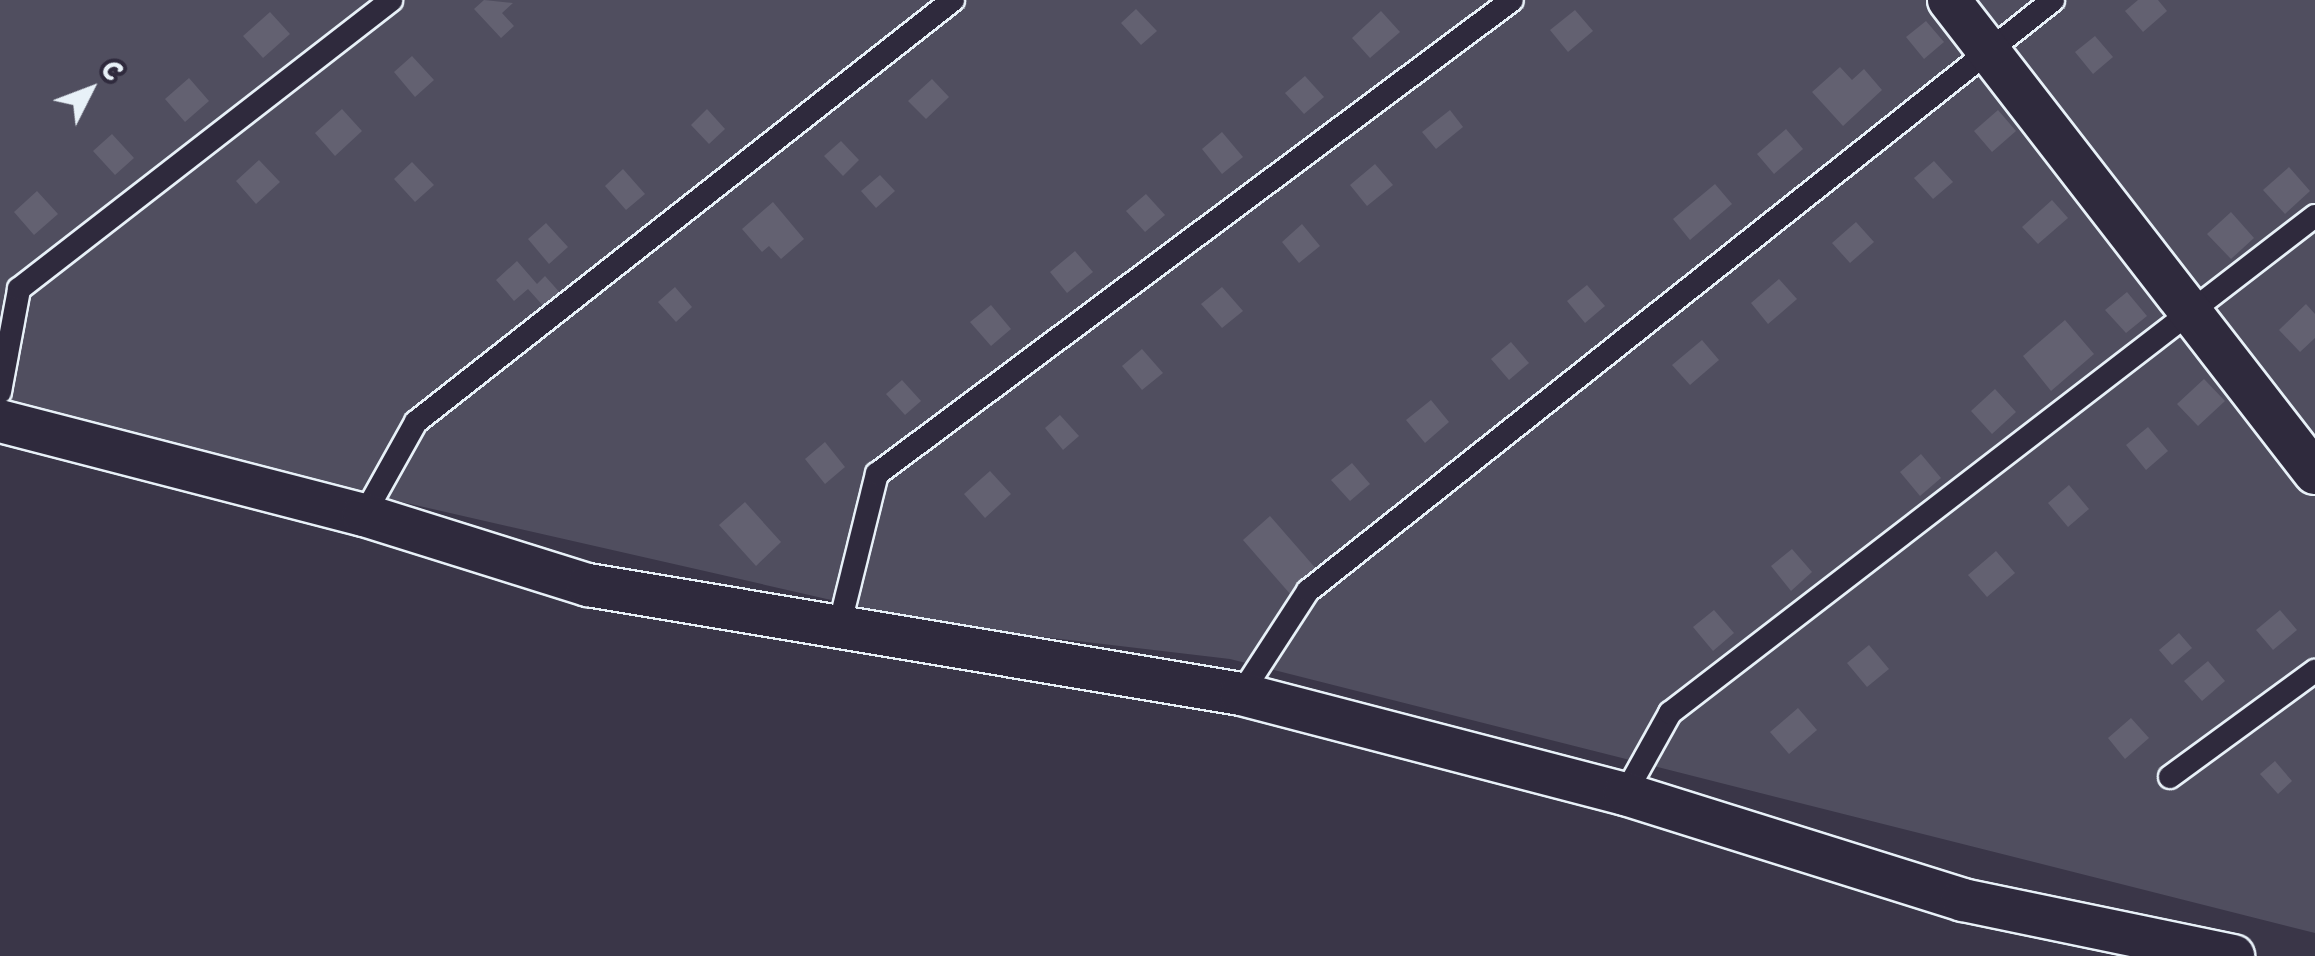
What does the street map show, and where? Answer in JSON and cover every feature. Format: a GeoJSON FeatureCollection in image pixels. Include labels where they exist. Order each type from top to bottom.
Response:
{"type":"FeatureCollection","features":[{"type":"Feature","properties":{"kind":"street"},"geometry":{"type":"LineString","coordinates":[[1949,0],[1985,52],[2315,473]]}},
{"type":"Feature","properties":{"kind":"street"},"geometry":{"type":"LineString","coordinates":[[0,421],[364,516],[588,585],[840,624],[1241,694],[1625,794],[1963,900],[2232,956]]}},
{"type":"Feature","properties":{"kind":"lane"},"geometry":{"type":"LineString","coordinates":[[0,392],[19,290],[391,0]]}},
{"type":"Feature","properties":{"kind":"lane"},"geometry":{"type":"LineString","coordinates":[[364,516],[416,422],[953,0]]}},
{"type":"Feature","properties":{"kind":"lane"},"geometry":{"type":"LineString","coordinates":[[840,624],[877,474],[1512,0]]}},
{"type":"Feature","properties":{"kind":"lane"},"geometry":{"type":"LineString","coordinates":[[1241,694],[1308,591],[2053,0]]}},
{"type":"Feature","properties":{"kind":"lane"},"geometry":{"type":"LineString","coordinates":[[1625,794],[1670,713],[2315,216]]}},
{"type":"Feature","properties":{"kind":"lane"},"geometry":{"type":"LineString","coordinates":[[2170,777],[2315,671]]}},
{"type":"Feature","properties":{"kind":"shaded area"},"geometry":{"type":"Polygon","coordinates":[[[0,0],[2315,0],[2315,933],[1230,659],[941,625],[323,484],[0,397],[0,0]]]}},
{"type":"Feature","properties":{"kind":"building"},"geometry":{"type":"Polygon","coordinates":[[[484,0],[513,3],[502,13],[514,26],[501,38],[474,9],[484,0]]]}},
{"type":"Feature","properties":{"kind":"building"},"geometry":{"type":"Polygon","coordinates":[[[2138,0],[2158,0],[2167,11],[2143,32],[2125,11],[2138,0]]]}},
{"type":"Feature","properties":{"kind":"building"},"geometry":{"type":"Polygon","coordinates":[[[1136,9],[1157,31],[1141,45],[1121,23],[1136,9]]]}},
{"type":"Feature","properties":{"kind":"building"},"geometry":{"type":"Polygon","coordinates":[[[1575,10],[1593,31],[1568,52],[1550,30],[1575,10]]]}},
{"type":"Feature","properties":{"kind":"building"},"geometry":{"type":"Polygon","coordinates":[[[1381,11],[1400,32],[1370,58],[1352,38],[1381,11]]]}},
{"type":"Feature","properties":{"kind":"building"},"geometry":{"type":"Polygon","coordinates":[[[270,12],[290,34],[263,58],[243,36],[270,12]]]}},
{"type":"Feature","properties":{"kind":"building"},"geometry":{"type":"Polygon","coordinates":[[[1926,21],[1944,42],[1924,59],[1906,37],[1926,21]]]}},
{"type":"Feature","properties":{"kind":"building"},"geometry":{"type":"Polygon","coordinates":[[[2095,36],[2113,57],[2093,74],[2075,52],[2095,36]]]}},
{"type":"Feature","properties":{"kind":"building"},"geometry":{"type":"Polygon","coordinates":[[[412,56],[434,80],[415,97],[394,72],[412,56]]]}},
{"type":"Feature","properties":{"kind":"building"},"geometry":{"type":"Polygon","coordinates":[[[1840,67],[1852,80],[1864,69],[1882,90],[1843,126],[1812,92],[1840,67]]]}},
{"type":"Feature","properties":{"kind":"building"},"geometry":{"type":"Polygon","coordinates":[[[1305,76],[1324,97],[1304,114],[1285,93],[1305,76]]]}},
{"type":"Feature","properties":{"kind":"building"},"geometry":{"type":"Polygon","coordinates":[[[189,78],[209,101],[185,122],[165,99],[189,78]]]}},
{"type":"Feature","properties":{"kind":"building"},"geometry":{"type":"Polygon","coordinates":[[[932,79],[949,97],[926,119],[908,101],[932,79]]]}},
{"type":"Feature","properties":{"kind":"building"},"geometry":{"type":"Polygon","coordinates":[[[342,109],[362,131],[335,156],[315,133],[342,109]]]}},
{"type":"Feature","properties":{"kind":"building"},"geometry":{"type":"Polygon","coordinates":[[[707,109],[725,129],[709,144],[691,125],[707,109]]]}},
{"type":"Feature","properties":{"kind":"building"},"geometry":{"type":"Polygon","coordinates":[[[1450,110],[1463,127],[1436,149],[1422,132],[1450,110]]]}},
{"type":"Feature","properties":{"kind":"building"},"geometry":{"type":"Polygon","coordinates":[[[1998,110],[2016,131],[1992,152],[1974,131],[1998,110]]]}},
{"type":"Feature","properties":{"kind":"building"},"geometry":{"type":"Polygon","coordinates":[[[1786,129],[1803,149],[1774,174],[1757,154],[1786,129]]]}},
{"type":"Feature","properties":{"kind":"building"},"geometry":{"type":"Polygon","coordinates":[[[1222,132],[1243,157],[1222,174],[1202,149],[1222,132]]]}},
{"type":"Feature","properties":{"kind":"building"},"geometry":{"type":"Polygon","coordinates":[[[112,134],[134,158],[115,175],[93,151],[112,134]]]}},
{"type":"Feature","properties":{"kind":"building"},"geometry":{"type":"Polygon","coordinates":[[[841,141],[859,160],[843,176],[824,156],[841,141]]]}},
{"type":"Feature","properties":{"kind":"building"},"geometry":{"type":"Polygon","coordinates":[[[259,160],[280,182],[256,204],[236,181],[259,160]]]}},
{"type":"Feature","properties":{"kind":"building"},"geometry":{"type":"Polygon","coordinates":[[[1934,161],[1953,182],[1933,199],[1914,178],[1934,161]]]}},
{"type":"Feature","properties":{"kind":"building"},"geometry":{"type":"Polygon","coordinates":[[[412,162],[434,185],[415,202],[394,179],[412,162]]]}},
{"type":"Feature","properties":{"kind":"building"},"geometry":{"type":"Polygon","coordinates":[[[1375,164],[1393,185],[1367,206],[1350,185],[1375,164]]]}},
{"type":"Feature","properties":{"kind":"building"},"geometry":{"type":"Polygon","coordinates":[[[2289,167],[2310,191],[2285,214],[2263,190],[2289,167]]]}},
{"type":"Feature","properties":{"kind":"building"},"geometry":{"type":"Polygon","coordinates":[[[623,169],[645,194],[626,210],[605,186],[623,169]]]}},
{"type":"Feature","properties":{"kind":"building"},"geometry":{"type":"Polygon","coordinates":[[[880,175],[895,191],[876,208],[861,191],[880,175]]]}},
{"type":"Feature","properties":{"kind":"building"},"geometry":{"type":"Polygon","coordinates":[[[1715,184],[1732,204],[1690,240],[1673,219],[1715,184]]]}},
{"type":"Feature","properties":{"kind":"building"},"geometry":{"type":"Polygon","coordinates":[[[37,191],[58,214],[34,235],[14,212],[37,191]]]}},
{"type":"Feature","properties":{"kind":"building"},"geometry":{"type":"Polygon","coordinates":[[[1146,194],[1165,215],[1145,232],[1126,211],[1146,194]]]}},
{"type":"Feature","properties":{"kind":"building"},"geometry":{"type":"Polygon","coordinates":[[[2052,200],[2068,218],[2038,244],[2022,227],[2052,200]]]}},
{"type":"Feature","properties":{"kind":"building"},"geometry":{"type":"Polygon","coordinates":[[[773,202],[804,239],[781,259],[769,246],[762,252],[742,229],[773,202]]]}},
{"type":"Feature","properties":{"kind":"building"},"geometry":{"type":"Polygon","coordinates":[[[2231,212],[2254,238],[2231,259],[2207,234],[2231,212]]]}},
{"type":"Feature","properties":{"kind":"building"},"geometry":{"type":"Polygon","coordinates":[[[1856,222],[1874,242],[1850,263],[1832,243],[1856,222]]]}},
{"type":"Feature","properties":{"kind":"building"},"geometry":{"type":"Polygon","coordinates":[[[546,223],[568,247],[549,264],[528,239],[546,223]]]}},
{"type":"Feature","properties":{"kind":"building"},"geometry":{"type":"Polygon","coordinates":[[[1302,224],[1320,246],[1299,263],[1282,242],[1302,224]]]}},
{"type":"Feature","properties":{"kind":"building"},"geometry":{"type":"Polygon","coordinates":[[[1075,251],[1093,272],[1067,293],[1050,272],[1075,251]]]}},
{"type":"Feature","properties":{"kind":"building"},"geometry":{"type":"Polygon","coordinates":[[[517,261],[537,284],[545,276],[562,295],[546,309],[528,289],[514,301],[496,280],[517,261]]]}},
{"type":"Feature","properties":{"kind":"building"},"geometry":{"type":"Polygon","coordinates":[[[1779,279],[1797,299],[1768,324],[1751,303],[1779,279]]]}},
{"type":"Feature","properties":{"kind":"building"},"geometry":{"type":"Polygon","coordinates":[[[1587,285],[1605,306],[1585,323],[1567,301],[1587,285]]]}},
{"type":"Feature","properties":{"kind":"building"},"geometry":{"type":"Polygon","coordinates":[[[675,287],[692,307],[676,322],[658,302],[675,287]]]}},
{"type":"Feature","properties":{"kind":"building"},"geometry":{"type":"Polygon","coordinates":[[[1222,287],[1243,311],[1222,328],[1201,304],[1222,287]]]}},
{"type":"Feature","properties":{"kind":"building"},"geometry":{"type":"Polygon","coordinates":[[[2127,292],[2147,316],[2126,333],[2105,310],[2127,292]]]}},
{"type":"Feature","properties":{"kind":"building"},"geometry":{"type":"Polygon","coordinates":[[[2306,304],[2315,314],[2315,338],[2300,352],[2279,330],[2306,304]]]}},
{"type":"Feature","properties":{"kind":"building"},"geometry":{"type":"Polygon","coordinates":[[[991,305],[1011,329],[991,346],[970,322],[991,305]]]}},
{"type":"Feature","properties":{"kind":"building"},"geometry":{"type":"Polygon","coordinates":[[[2065,320],[2094,354],[2051,391],[2023,356],[2065,320]]]}},
{"type":"Feature","properties":{"kind":"building"},"geometry":{"type":"Polygon","coordinates":[[[1702,340],[1719,360],[1690,385],[1672,365],[1702,340]]]}},
{"type":"Feature","properties":{"kind":"building"},"geometry":{"type":"Polygon","coordinates":[[[1511,342],[1529,363],[1509,380],[1491,359],[1511,342]]]}},
{"type":"Feature","properties":{"kind":"building"},"geometry":{"type":"Polygon","coordinates":[[[1142,349],[1163,373],[1142,390],[1122,366],[1142,349]]]}},
{"type":"Feature","properties":{"kind":"building"},"geometry":{"type":"Polygon","coordinates":[[[2204,379],[2225,401],[2198,426],[2177,404],[2204,379]]]}},
{"type":"Feature","properties":{"kind":"building"},"geometry":{"type":"Polygon","coordinates":[[[902,380],[921,401],[905,415],[886,394],[902,380]]]}},
{"type":"Feature","properties":{"kind":"building"},"geometry":{"type":"Polygon","coordinates":[[[1995,389],[2016,412],[1992,434],[1971,411],[1995,389]]]}},
{"type":"Feature","properties":{"kind":"building"},"geometry":{"type":"Polygon","coordinates":[[[1431,400],[1449,422],[1425,443],[1406,420],[1431,400]]]}},
{"type":"Feature","properties":{"kind":"building"},"geometry":{"type":"Polygon","coordinates":[[[1060,415],[1079,436],[1063,450],[1045,428],[1060,415]]]}},
{"type":"Feature","properties":{"kind":"building"},"geometry":{"type":"Polygon","coordinates":[[[2148,427],[2168,451],[2146,470],[2126,445],[2148,427]]]}},
{"type":"Feature","properties":{"kind":"building"},"geometry":{"type":"Polygon","coordinates":[[[825,442],[845,467],[825,484],[805,459],[825,442]]]}},
{"type":"Feature","properties":{"kind":"building"},"geometry":{"type":"Polygon","coordinates":[[[1921,454],[1941,478],[1920,496],[1900,472],[1921,454]]]}},
{"type":"Feature","properties":{"kind":"building"},"geometry":{"type":"Polygon","coordinates":[[[1352,463],[1370,484],[1350,501],[1331,480],[1352,463]]]}},
{"type":"Feature","properties":{"kind":"building"},"geometry":{"type":"Polygon","coordinates":[[[990,471],[1011,494],[985,518],[964,494],[990,471]]]}},
{"type":"Feature","properties":{"kind":"building"},"geometry":{"type":"Polygon","coordinates":[[[2069,485],[2089,509],[2068,527],[2048,503],[2069,485]]]}},
{"type":"Feature","properties":{"kind":"building"},"geometry":{"type":"Polygon","coordinates":[[[745,502],[781,542],[756,566],[719,525],[745,502]]]}},
{"type":"Feature","properties":{"kind":"building"},"geometry":{"type":"Polygon","coordinates":[[[1270,516],[1318,571],[1291,595],[1243,540],[1270,516]]]}},
{"type":"Feature","properties":{"kind":"building"},"geometry":{"type":"Polygon","coordinates":[[[1792,549],[1812,572],[1791,591],[1771,566],[1792,549]]]}},
{"type":"Feature","properties":{"kind":"building"},"geometry":{"type":"Polygon","coordinates":[[[1996,551],[2015,573],[1987,597],[1968,575],[1996,551]]]}},
{"type":"Feature","properties":{"kind":"building"},"geometry":{"type":"Polygon","coordinates":[[[1714,610],[1734,633],[1713,651],[1693,627],[1714,610]]]}},
{"type":"Feature","properties":{"kind":"building"},"geometry":{"type":"Polygon","coordinates":[[[2280,610],[2297,630],[2273,650],[2256,630],[2280,610]]]}},
{"type":"Feature","properties":{"kind":"building"},"geometry":{"type":"Polygon","coordinates":[[[2179,633],[2192,648],[2172,665],[2159,650],[2179,633]]]}},
{"type":"Feature","properties":{"kind":"building"},"geometry":{"type":"Polygon","coordinates":[[[1869,645],[1889,669],[1867,687],[1847,663],[1869,645]]]}},
{"type":"Feature","properties":{"kind":"building"},"geometry":{"type":"Polygon","coordinates":[[[2208,661],[2225,681],[2202,701],[2184,681],[2208,661]]]}},
{"type":"Feature","properties":{"kind":"building"},"geometry":{"type":"Polygon","coordinates":[[[1798,708],[1817,730],[1789,754],[1770,732],[1798,708]]]}},
{"type":"Feature","properties":{"kind":"building"},"geometry":{"type":"Polygon","coordinates":[[[2131,718],[2149,738],[2125,759],[2108,738],[2131,718]]]}},
{"type":"Feature","properties":{"kind":"building"},"geometry":{"type":"Polygon","coordinates":[[[2275,761],[2292,781],[2278,794],[2260,774],[2275,761]]]}}]}
